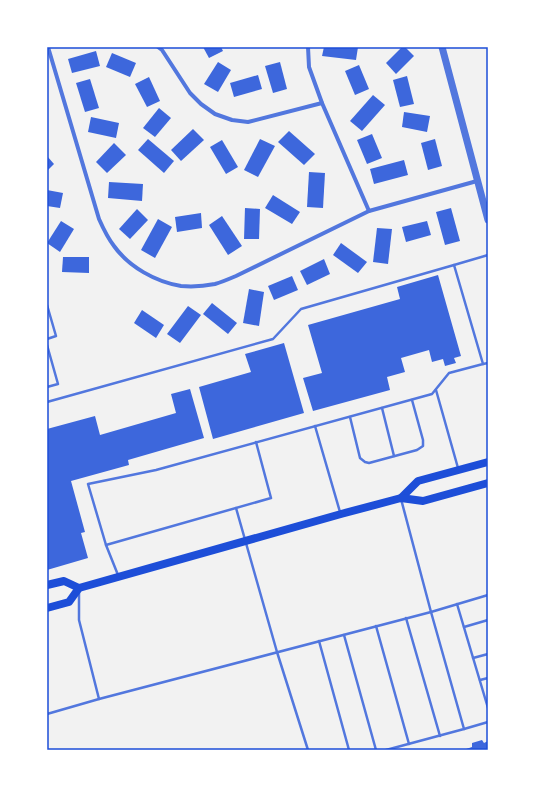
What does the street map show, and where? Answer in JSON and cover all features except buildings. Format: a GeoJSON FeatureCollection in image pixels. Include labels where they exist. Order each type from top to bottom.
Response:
{"type":"FeatureCollection","features":[{"type":"Feature","properties":{"kind":"main road"},"geometry":{"type":"LineString","coordinates":[[401,498],[418,481],[488,462]]}},
{"type":"Feature","properties":{"kind":"main road"},"geometry":{"type":"LineString","coordinates":[[47,608],[69,602],[79,588],[401,498],[423,501],[488,483]]}},
{"type":"Feature","properties":{"kind":"main road"},"geometry":{"type":"LineString","coordinates":[[47,584],[64,581],[79,588]]}},
{"type":"Feature","properties":{"kind":"street"},"geometry":{"type":"LineString","coordinates":[[48,47],[99,219],[106,234],[114,247],[139,270],[167,282],[182,286],[204,286],[217,284],[369,211],[477,181]]}},
{"type":"Feature","properties":{"kind":"street"},"geometry":{"type":"LineString","coordinates":[[158,47],[162,50],[190,93],[201,104],[215,114],[232,120],[248,122],[322,103]]}},
{"type":"Feature","properties":{"kind":"street"},"geometry":{"type":"LineString","coordinates":[[308,47],[309,68],[322,103],[369,211]]}},
{"type":"Feature","properties":{"kind":"street"},"geometry":{"type":"LineString","coordinates":[[442,47],[488,220]]}},
{"type":"Feature","properties":{"kind":"lane"},"geometry":{"type":"LineString","coordinates":[[47,402],[273,339],[301,309],[488,255]]}},
{"type":"Feature","properties":{"kind":"lane"},"geometry":{"type":"LineString","coordinates":[[454,265],[483,364]]}},
{"type":"Feature","properties":{"kind":"lane"},"geometry":{"type":"LineString","coordinates":[[47,305],[56,336],[47,338]]}},
{"type":"Feature","properties":{"kind":"lane"},"geometry":{"type":"LineString","coordinates":[[47,345],[58,384],[47,387]]}},
{"type":"Feature","properties":{"kind":"lane"},"geometry":{"type":"LineString","coordinates":[[119,577],[106,545],[88,484],[156,470],[432,394],[449,373],[488,363]]}},
{"type":"Feature","properties":{"kind":"lane"},"geometry":{"type":"LineString","coordinates":[[436,389],[459,470]]}},
{"type":"Feature","properties":{"kind":"lane"},"geometry":{"type":"LineString","coordinates":[[350,417],[360,458],[364,462],[369,463],[417,450],[422,446],[423,440],[412,400]]}},
{"type":"Feature","properties":{"kind":"lane"},"geometry":{"type":"LineString","coordinates":[[382,408],[394,456]]}},
{"type":"Feature","properties":{"kind":"lane"},"geometry":{"type":"LineString","coordinates":[[315,426],[341,514]]}},
{"type":"Feature","properties":{"kind":"lane"},"geometry":{"type":"LineString","coordinates":[[106,545],[270,498],[256,442]]}},
{"type":"Feature","properties":{"kind":"lane"},"geometry":{"type":"LineString","coordinates":[[401,498],[464,729]]}},
{"type":"Feature","properties":{"kind":"lane"},"geometry":{"type":"LineString","coordinates":[[236,508],[277,652],[308,750]]}},
{"type":"Feature","properties":{"kind":"lane"},"geometry":{"type":"LineString","coordinates":[[79,588],[79,620],[99,699]]}},
{"type":"Feature","properties":{"kind":"lane"},"geometry":{"type":"LineString","coordinates":[[47,714],[431,612],[488,595]]}},
{"type":"Feature","properties":{"kind":"lane"},"geometry":{"type":"LineString","coordinates":[[457,604],[487,700],[488,708]]}},
{"type":"Feature","properties":{"kind":"lane"},"geometry":{"type":"LineString","coordinates":[[406,618],[440,736]]}},
{"type":"Feature","properties":{"kind":"lane"},"geometry":{"type":"LineString","coordinates":[[464,627],[488,620]]}},
{"type":"Feature","properties":{"kind":"lane"},"geometry":{"type":"LineString","coordinates":[[376,626],[409,744]]}},
{"type":"Feature","properties":{"kind":"lane"},"geometry":{"type":"LineString","coordinates":[[344,635],[376,750]]}},
{"type":"Feature","properties":{"kind":"lane"},"geometry":{"type":"LineString","coordinates":[[319,641],[349,750]]}},
{"type":"Feature","properties":{"kind":"lane"},"geometry":{"type":"LineString","coordinates":[[473,658],[488,654]]}},
{"type":"Feature","properties":{"kind":"lane"},"geometry":{"type":"LineString","coordinates":[[480,680],[488,678]]}},
{"type":"Feature","properties":{"kind":"lane"},"geometry":{"type":"LineString","coordinates":[[386,750],[488,722]]}}]}
